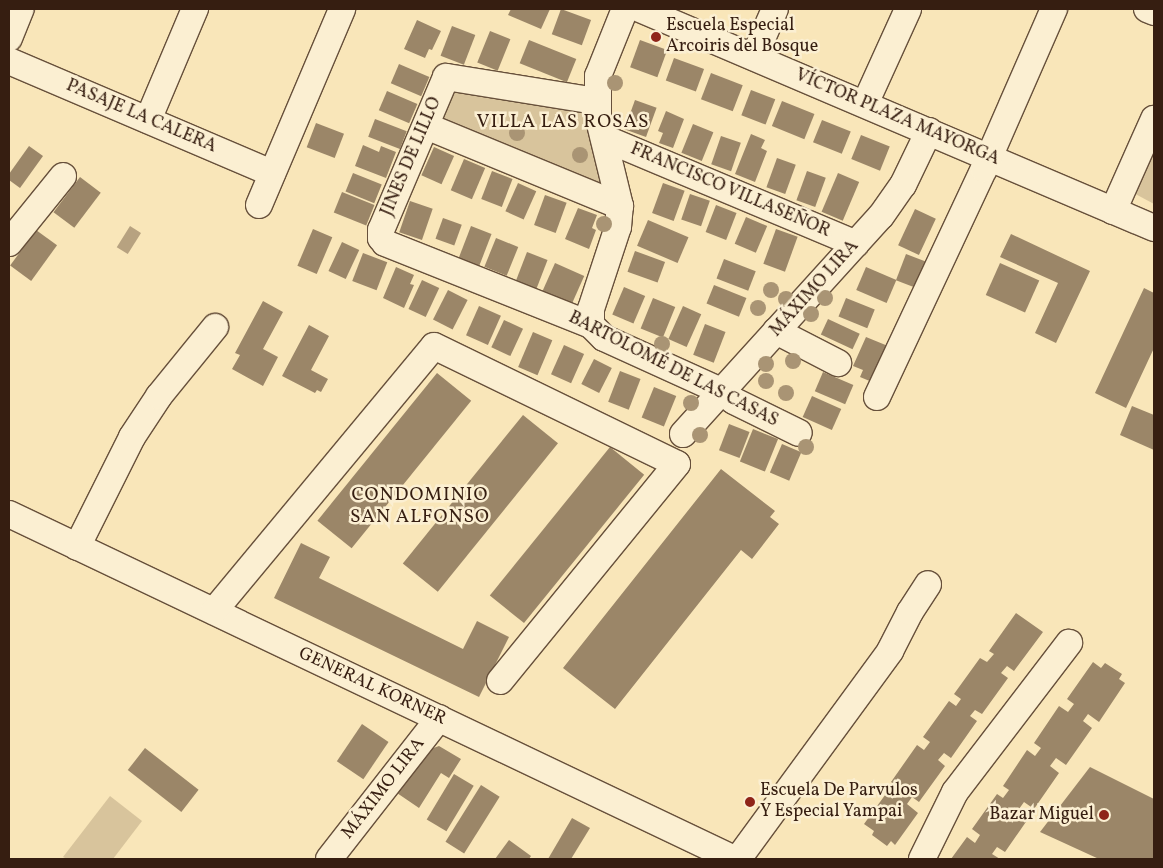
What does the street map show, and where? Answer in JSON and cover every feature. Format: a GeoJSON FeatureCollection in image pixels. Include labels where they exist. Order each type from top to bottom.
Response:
{"type":"FeatureCollection","features":[{"type":"Feature","properties":{"kind":"street"},"geometry":{"type":"LineString","coordinates":[[9,38],[21,9]]}},
{"type":"Feature","properties":{"kind":"street"},"geometry":{"type":"LineString","coordinates":[[139,117],[175,9]]}},
{"type":"Feature","properties":{"kind":"street"},"geometry":{"type":"LineString","coordinates":[[139,117],[195,9]]}},
{"type":"Feature","properties":{"kind":"street"},"geometry":{"type":"LineString","coordinates":[[259,205],[342,9]]}},
{"type":"Feature","properties":{"kind":"street"},"geometry":{"type":"LineString","coordinates":[[591,325],[591,308],[618,227],[620,206],[596,101],[600,67],[625,9]]}},
{"type":"Feature","properties":{"kind":"street","name":"VÍCTOR PLAZA MAYORGA"},"geometry":{"type":"LineString","coordinates":[[640,9],[1154,228]]}},
{"type":"Feature","properties":{"kind":"street"},"geometry":{"type":"LineString","coordinates":[[754,57],[775,9]]}},
{"type":"Feature","properties":{"kind":"street"},"geometry":{"type":"LineString","coordinates":[[865,104],[908,9]]}},
{"type":"Feature","properties":{"kind":"street"},"geometry":{"type":"LineString","coordinates":[[877,397],[989,157],[1054,9]]}},
{"type":"Feature","properties":{"kind":"street"},"geometry":{"type":"LineString","coordinates":[[1147,9],[1154,12]]}},
{"type":"Feature","properties":{"kind":"street","name":"PASAJE LA CALERA"},"geometry":{"type":"LineString","coordinates":[[9,61],[272,173]]}},
{"type":"Feature","properties":{"kind":"street","name":"JINES DE LILLO"},"geometry":{"type":"LineString","coordinates":[[381,238],[380,230],[446,77],[596,101]]}},
{"type":"Feature","properties":{"kind":"street"},"geometry":{"type":"LineString","coordinates":[[1113,211],[1154,119]]}},
{"type":"Feature","properties":{"kind":"street"},"geometry":{"type":"LineString","coordinates":[[426,126],[620,206]]}},
{"type":"Feature","properties":{"kind":"street","name":"MÁXIMO LIRA"},"geometry":{"type":"LineString","coordinates":[[683,434],[881,216],[902,185],[929,131]]}},
{"type":"Feature","properties":{"kind":"street","name":"FRANCISCO VILLASEÑOR"},"geometry":{"type":"LineString","coordinates":[[604,138],[856,244]]}},
{"type":"Feature","properties":{"kind":"street"},"geometry":{"type":"LineString","coordinates":[[9,243],[63,176]]}},
{"type":"Feature","properties":{"kind":"street","name":"BARTOLOMÉ DE LAS CASAS"},"geometry":{"type":"LineString","coordinates":[[381,238],[385,243],[591,325],[604,338],[721,391],[734,401],[799,433]]}},
{"type":"Feature","properties":{"kind":"street"},"geometry":{"type":"LineString","coordinates":[[77,547],[132,436],[159,396],[215,327]]}},
{"type":"Feature","properties":{"kind":"street"},"geometry":{"type":"LineString","coordinates":[[776,331],[838,363]]}},
{"type":"Feature","properties":{"kind":"street"},"geometry":{"type":"LineString","coordinates":[[214,612],[434,346],[676,464],[500,681]]}},
{"type":"Feature","properties":{"kind":"street","name":"GENERAL KORNER"},"geometry":{"type":"LineString","coordinates":[[9,514],[736,859]]}},
{"type":"Feature","properties":{"kind":"street"},"geometry":{"type":"LineString","coordinates":[[736,859],[890,651],[910,612],[928,584]]}},
{"type":"Feature","properties":{"kind":"street"},"geometry":{"type":"LineString","coordinates":[[922,859],[955,792],[1069,643]]}},
{"type":"Feature","properties":{"kind":"street","name":"MÁXIMO LIRA"},"geometry":{"type":"LineString","coordinates":[[329,859],[439,718]]}},
{"type":"Feature","properties":{"kind":"shaded area"},"geometry":{"type":"Polygon","coordinates":[[[452,83],[581,106],[605,194],[439,124],[452,83]]]}},
{"type":"Feature","properties":{"kind":"shaded area"},"geometry":{"type":"Polygon","coordinates":[[[1154,129],[1154,204],[1128,190],[1154,129]]]}},
{"type":"Feature","properties":{"kind":"shaded area"},"geometry":{"type":"Polygon","coordinates":[[[130,226],[141,233],[128,254],[117,247],[130,226]]]}},
{"type":"Feature","properties":{"kind":"shaded area"},"geometry":{"type":"Polygon","coordinates":[[[110,796],[142,821],[113,859],[67,859],[63,857],[110,796]]]}},
{"type":"Feature","properties":{"kind":"building"},"geometry":{"type":"Polygon","coordinates":[[[511,9],[550,9],[541,29],[508,15],[511,9]]]}},
{"type":"Feature","properties":{"kind":"building"},"geometry":{"type":"Polygon","coordinates":[[[561,9],[591,20],[582,45],[552,34],[561,9]]]}},
{"type":"Feature","properties":{"kind":"building"},"geometry":{"type":"Polygon","coordinates":[[[417,20],[441,31],[432,50],[429,49],[425,58],[404,49],[417,20]]]}},
{"type":"Feature","properties":{"kind":"building"},"geometry":{"type":"Polygon","coordinates":[[[452,26],[475,35],[464,65],[441,56],[452,26]]]}},
{"type":"Feature","properties":{"kind":"building"},"geometry":{"type":"Polygon","coordinates":[[[490,31],[510,39],[498,71],[477,63],[490,31]]]}},
{"type":"Feature","properties":{"kind":"building"},"geometry":{"type":"Polygon","coordinates":[[[529,40],[576,59],[567,82],[520,63],[529,40]]]}},
{"type":"Feature","properties":{"kind":"building"},"geometry":{"type":"Polygon","coordinates":[[[640,40],[667,50],[657,77],[630,67],[640,40]]]}},
{"type":"Feature","properties":{"kind":"building"},"geometry":{"type":"Polygon","coordinates":[[[674,58],[704,69],[696,91],[666,81],[674,58]]]}},
{"type":"Feature","properties":{"kind":"building"},"geometry":{"type":"Polygon","coordinates":[[[399,64],[429,77],[421,96],[391,83],[399,64]]]}},
{"type":"Feature","properties":{"kind":"building"},"geometry":{"type":"Polygon","coordinates":[[[711,73],[743,85],[733,111],[701,99],[711,73]]]}},
{"type":"Feature","properties":{"kind":"building"},"geometry":{"type":"Polygon","coordinates":[[[751,90],[775,99],[766,125],[741,115],[751,90]]]}},
{"type":"Feature","properties":{"kind":"building"},"geometry":{"type":"Polygon","coordinates":[[[387,91],[417,104],[409,123],[379,110],[387,91]]]}},
{"type":"Feature","properties":{"kind":"building"},"geometry":{"type":"Polygon","coordinates":[[[635,100],[657,108],[646,137],[624,129],[635,100]]]}},
{"type":"Feature","properties":{"kind":"building"},"geometry":{"type":"Polygon","coordinates":[[[782,101],[814,114],[804,139],[772,126],[782,101]]]}},
{"type":"Feature","properties":{"kind":"building"},"geometry":{"type":"Polygon","coordinates":[[[666,111],[684,119],[673,148],[659,143],[663,133],[658,131],[666,111]]]}},
{"type":"Feature","properties":{"kind":"building"},"geometry":{"type":"Polygon","coordinates":[[[375,119],[407,131],[400,149],[368,137],[375,119]]]}},
{"type":"Feature","properties":{"kind":"building"},"geometry":{"type":"Polygon","coordinates":[[[822,120],[851,132],[842,154],[813,142],[822,120]]]}},
{"type":"Feature","properties":{"kind":"building"},"geometry":{"type":"Polygon","coordinates":[[[316,123],[344,134],[335,158],[307,147],[316,123]]]}},
{"type":"Feature","properties":{"kind":"building"},"geometry":{"type":"Polygon","coordinates":[[[693,124],[713,132],[702,161],[681,153],[693,124]]]}},
{"type":"Feature","properties":{"kind":"building"},"geometry":{"type":"Polygon","coordinates":[[[751,134],[765,140],[761,148],[767,151],[755,182],[735,174],[751,134]]]}},
{"type":"Feature","properties":{"kind":"building"},"geometry":{"type":"Polygon","coordinates":[[[861,135],[890,147],[880,171],[851,159],[861,135]]]}},
{"type":"Feature","properties":{"kind":"building"},"geometry":{"type":"Polygon","coordinates":[[[721,136],[741,143],[731,171],[711,164],[721,136]]]}},
{"type":"Feature","properties":{"kind":"building"},"geometry":{"type":"Polygon","coordinates":[[[363,145],[379,152],[381,146],[396,152],[386,178],[355,166],[363,145]]]}},
{"type":"Feature","properties":{"kind":"building"},"geometry":{"type":"Polygon","coordinates":[[[29,146],[43,156],[20,188],[9,180],[9,174],[29,146]]]}},
{"type":"Feature","properties":{"kind":"building"},"geometry":{"type":"Polygon","coordinates":[[[434,147],[454,156],[441,184],[421,175],[434,147]]]}},
{"type":"Feature","properties":{"kind":"building"},"geometry":{"type":"Polygon","coordinates":[[[777,158],[796,165],[785,194],[766,187],[777,158]]]}},
{"type":"Feature","properties":{"kind":"building"},"geometry":{"type":"Polygon","coordinates":[[[464,159],[485,168],[472,199],[451,190],[464,159]]]}},
{"type":"Feature","properties":{"kind":"building"},"geometry":{"type":"Polygon","coordinates":[[[492,171],[513,179],[502,207],[481,199],[492,171]]]}},
{"type":"Feature","properties":{"kind":"building"},"geometry":{"type":"Polygon","coordinates":[[[807,171],[826,178],[815,207],[796,200],[807,171]]]}},
{"type":"Feature","properties":{"kind":"building"},"geometry":{"type":"Polygon","coordinates":[[[353,173],[382,185],[374,203],[346,192],[353,173]]]}},
{"type":"Feature","properties":{"kind":"building"},"geometry":{"type":"Polygon","coordinates":[[[838,173],[859,182],[843,221],[822,212],[838,173]]]}},
{"type":"Feature","properties":{"kind":"building"},"geometry":{"type":"Polygon","coordinates":[[[80,177],[101,193],[74,228],[54,212],[80,177]]]}},
{"type":"Feature","properties":{"kind":"building"},"geometry":{"type":"Polygon","coordinates":[[[518,183],[536,191],[524,219],[505,211],[518,183]]]}},
{"type":"Feature","properties":{"kind":"building"},"geometry":{"type":"Polygon","coordinates":[[[663,183],[685,191],[674,221],[652,213],[663,183]]]}},
{"type":"Feature","properties":{"kind":"building"},"geometry":{"type":"Polygon","coordinates":[[[342,192],[374,205],[366,226],[334,212],[342,192]]]}},
{"type":"Feature","properties":{"kind":"building"},"geometry":{"type":"Polygon","coordinates":[[[690,194],[710,201],[701,226],[681,220],[690,194]]]}},
{"type":"Feature","properties":{"kind":"building"},"geometry":{"type":"Polygon","coordinates":[[[545,195],[567,203],[556,233],[534,225],[545,195]]]}},
{"type":"Feature","properties":{"kind":"building"},"geometry":{"type":"Polygon","coordinates":[[[410,201],[433,209],[422,240],[399,232],[410,201]]]}},
{"type":"Feature","properties":{"kind":"building"},"geometry":{"type":"Polygon","coordinates":[[[716,205],[737,213],[726,240],[706,232],[716,205]]]}},
{"type":"Feature","properties":{"kind":"building"},"geometry":{"type":"Polygon","coordinates":[[[578,208],[597,215],[592,228],[596,230],[589,249],[565,239],[578,208]]]}},
{"type":"Feature","properties":{"kind":"building"},"geometry":{"type":"Polygon","coordinates":[[[915,209],[936,219],[919,255],[898,245],[915,209]]]}},
{"type":"Feature","properties":{"kind":"building"},"geometry":{"type":"Polygon","coordinates":[[[746,217],[767,226],[756,253],[735,244],[746,217]]]}},
{"type":"Feature","properties":{"kind":"building"},"geometry":{"type":"Polygon","coordinates":[[[443,218],[462,225],[454,246],[435,239],[443,218]]]}},
{"type":"Feature","properties":{"kind":"building"},"geometry":{"type":"Polygon","coordinates":[[[648,220],[689,237],[678,263],[637,246],[648,220]]]}},
{"type":"Feature","properties":{"kind":"building"},"geometry":{"type":"Polygon","coordinates":[[[471,226],[492,234],[479,267],[458,259],[471,226]]]}},
{"type":"Feature","properties":{"kind":"building"},"geometry":{"type":"Polygon","coordinates":[[[313,229],[332,237],[317,274],[297,266],[313,229]]]}},
{"type":"Feature","properties":{"kind":"building"},"geometry":{"type":"Polygon","coordinates":[[[776,229],[798,237],[785,272],[763,264],[776,229]]]}},
{"type":"Feature","properties":{"kind":"building"},"geometry":{"type":"Polygon","coordinates":[[[36,230],[57,245],[31,281],[10,266],[36,230]]]}},
{"type":"Feature","properties":{"kind":"building"},"geometry":{"type":"Polygon","coordinates":[[[1011,234],[1090,271],[1056,343],[1035,333],[1058,283],[1000,257],[1011,234]]]}},
{"type":"Feature","properties":{"kind":"building"},"geometry":{"type":"Polygon","coordinates":[[[496,238],[518,247],[507,276],[484,267],[496,238]]]}},
{"type":"Feature","properties":{"kind":"building"},"geometry":{"type":"Polygon","coordinates":[[[342,242],[359,250],[346,279],[328,271],[342,242]]]}},
{"type":"Feature","properties":{"kind":"building"},"geometry":{"type":"Polygon","coordinates":[[[635,251],[665,262],[658,283],[627,272],[635,251]]]}},
{"type":"Feature","properties":{"kind":"building"},"geometry":{"type":"Polygon","coordinates":[[[527,252],[548,260],[536,290],[516,282],[527,252]]]}},
{"type":"Feature","properties":{"kind":"building"},"geometry":{"type":"Polygon","coordinates":[[[363,253],[387,262],[377,290],[352,281],[363,253]]]}},
{"type":"Feature","properties":{"kind":"building"},"geometry":{"type":"Polygon","coordinates":[[[906,254],[932,264],[922,290],[896,280],[906,254]]]}},
{"type":"Feature","properties":{"kind":"building"},"geometry":{"type":"Polygon","coordinates":[[[724,259],[756,271],[748,291],[716,279],[724,259]]]}},
{"type":"Feature","properties":{"kind":"building"},"geometry":{"type":"Polygon","coordinates":[[[555,263],[584,276],[571,305],[542,292],[555,263]]]}},
{"type":"Feature","properties":{"kind":"building"},"geometry":{"type":"Polygon","coordinates":[[[1000,263],[1039,280],[1025,312],[986,295],[1000,263]]]}},
{"type":"Feature","properties":{"kind":"building"},"geometry":{"type":"Polygon","coordinates":[[[396,267],[414,275],[410,284],[414,285],[404,308],[383,298],[396,267]]]}},
{"type":"Feature","properties":{"kind":"building"},"geometry":{"type":"Polygon","coordinates":[[[866,267],[896,280],[887,303],[856,290],[866,267]]]}},
{"type":"Feature","properties":{"kind":"building"},"geometry":{"type":"Polygon","coordinates":[[[422,280],[439,288],[426,317],[408,309],[422,280]]]}},
{"type":"Feature","properties":{"kind":"building"},"geometry":{"type":"Polygon","coordinates":[[[714,285],[746,298],[739,317],[707,304],[714,285]]]}},
{"type":"Feature","properties":{"kind":"building"},"geometry":{"type":"Polygon","coordinates":[[[624,287],[645,296],[633,324],[612,315],[624,287]]]}},
{"type":"Feature","properties":{"kind":"building"},"geometry":{"type":"Polygon","coordinates":[[[1144,288],[1154,293],[1154,348],[1126,408],[1095,393],[1144,288]]]}},
{"type":"Feature","properties":{"kind":"building"},"geometry":{"type":"Polygon","coordinates":[[[448,290],[468,300],[453,329],[433,319],[448,290]]]}},
{"type":"Feature","properties":{"kind":"building"},"geometry":{"type":"Polygon","coordinates":[[[653,298],[675,307],[663,338],[641,329],[653,298]]]}},
{"type":"Feature","properties":{"kind":"building"},"geometry":{"type":"Polygon","coordinates":[[[846,298],[875,310],[867,328],[839,317],[846,298]]]}},
{"type":"Feature","properties":{"kind":"building"},"geometry":{"type":"Polygon","coordinates":[[[263,301],[283,312],[263,349],[278,357],[263,386],[232,369],[240,355],[235,353],[263,301]]]}},
{"type":"Feature","properties":{"kind":"building"},"geometry":{"type":"Polygon","coordinates":[[[479,306],[501,316],[488,345],[466,335],[479,306]]]}},
{"type":"Feature","properties":{"kind":"building"},"geometry":{"type":"Polygon","coordinates":[[[683,306],[701,314],[687,347],[668,339],[683,306]]]}},
{"type":"Feature","properties":{"kind":"building"},"geometry":{"type":"Polygon","coordinates":[[[828,319],[860,334],[853,349],[821,334],[828,319]]]}},
{"type":"Feature","properties":{"kind":"building"},"geometry":{"type":"Polygon","coordinates":[[[504,320],[523,329],[510,356],[491,347],[504,320]]]}},
{"type":"Feature","properties":{"kind":"building"},"geometry":{"type":"Polygon","coordinates":[[[705,324],[726,332],[714,363],[693,355],[705,324]]]}},
{"type":"Feature","properties":{"kind":"building"},"geometry":{"type":"Polygon","coordinates":[[[309,325],[329,336],[311,370],[328,379],[321,392],[317,390],[315,393],[282,376],[309,325]]]}},
{"type":"Feature","properties":{"kind":"building"},"geometry":{"type":"Polygon","coordinates":[[[533,332],[552,340],[537,375],[518,367],[533,332]]]}},
{"type":"Feature","properties":{"kind":"building"},"geometry":{"type":"Polygon","coordinates":[[[866,337],[888,346],[872,382],[860,377],[863,370],[853,366],[866,337]]]}},
{"type":"Feature","properties":{"kind":"building"},"geometry":{"type":"Polygon","coordinates":[[[564,345],[584,354],[571,383],[551,374],[564,345]]]}},
{"type":"Feature","properties":{"kind":"building"},"geometry":{"type":"Polygon","coordinates":[[[594,359],[612,368],[599,393],[581,384],[594,359]]]}},
{"type":"Feature","properties":{"kind":"building"},"geometry":{"type":"Polygon","coordinates":[[[620,371],[641,379],[629,410],[608,402],[620,371]]]}},
{"type":"Feature","properties":{"kind":"building"},"geometry":{"type":"Polygon","coordinates":[[[823,372],[853,385],[845,404],[815,391],[823,372]]]}},
{"type":"Feature","properties":{"kind":"building"},"geometry":{"type":"Polygon","coordinates":[[[437,373],[471,401],[352,548],[317,521],[437,373]]]}},
{"type":"Feature","properties":{"kind":"building"},"geometry":{"type":"Polygon","coordinates":[[[654,387],[676,396],[664,427],[642,418],[654,387]]]}},
{"type":"Feature","properties":{"kind":"building"},"geometry":{"type":"Polygon","coordinates":[[[812,396],[841,409],[832,430],[803,417],[812,396]]]}},
{"type":"Feature","properties":{"kind":"building"},"geometry":{"type":"Polygon","coordinates":[[[1132,406],[1154,415],[1154,450],[1120,435],[1132,406]]]}},
{"type":"Feature","properties":{"kind":"building"},"geometry":{"type":"Polygon","coordinates":[[[523,415],[558,443],[438,592],[403,563],[523,415]]]}},
{"type":"Feature","properties":{"kind":"building"},"geometry":{"type":"Polygon","coordinates":[[[729,424],[750,432],[740,458],[719,450],[729,424]]]}},
{"type":"Feature","properties":{"kind":"building"},"geometry":{"type":"Polygon","coordinates":[[[753,429],[778,439],[765,472],[740,461],[753,429]]]}},
{"type":"Feature","properties":{"kind":"building"},"geometry":{"type":"Polygon","coordinates":[[[782,444],[801,452],[789,481],[770,473],[782,444]]]}},
{"type":"Feature","properties":{"kind":"building"},"geometry":{"type":"Polygon","coordinates":[[[610,447],[644,475],[524,623],[490,595],[610,447]]]}},
{"type":"Feature","properties":{"kind":"building"},"geometry":{"type":"Polygon","coordinates":[[[721,469],[775,511],[770,517],[779,524],[752,559],[741,550],[615,709],[563,668],[721,469]]]}},
{"type":"Feature","properties":{"kind":"building"},"geometry":{"type":"Polygon","coordinates":[[[301,543],[330,557],[319,578],[463,649],[477,621],[509,637],[479,697],[274,598],[301,543]]]}},
{"type":"Feature","properties":{"kind":"building"},"geometry":{"type":"Polygon","coordinates":[[[1016,613],[1043,632],[1014,671],[1007,666],[1001,673],[1008,678],[982,714],[975,710],[970,716],[977,721],[951,758],[944,753],[938,760],[945,766],[919,802],[912,797],[907,804],[918,813],[895,845],[891,841],[887,846],[872,835],[874,831],[864,824],[888,791],[892,794],[898,787],[891,782],[917,745],[924,750],[930,742],[923,737],[949,701],[956,706],[961,699],[954,694],[980,658],[987,662],[994,654],[989,651],[1016,613]]]}},
{"type":"Feature","properties":{"kind":"building"},"geometry":{"type":"Polygon","coordinates":[[[1093,662],[1101,668],[1105,663],[1122,674],[1119,679],[1125,683],[1099,722],[1088,714],[1083,721],[1092,728],[1066,765],[1056,758],[1050,766],[1059,773],[1034,809],[1024,802],[1019,809],[1030,816],[1005,852],[997,847],[992,854],[1000,859],[951,859],[967,837],[975,843],[980,835],[972,829],[997,794],[1003,798],[1009,790],[1003,786],[1027,750],[1035,756],[1041,748],[1034,743],[1059,706],[1068,712],[1074,704],[1067,699],[1093,662]]]}},
{"type":"Feature","properties":{"kind":"building"},"geometry":{"type":"Polygon","coordinates":[[[362,724],[389,742],[363,779],[337,761],[362,724]]]}},
{"type":"Feature","properties":{"kind":"building"},"geometry":{"type":"Polygon","coordinates":[[[439,746],[461,759],[449,778],[441,773],[419,808],[397,793],[428,750],[439,746]]]}},
{"type":"Feature","properties":{"kind":"building"},"geometry":{"type":"Polygon","coordinates":[[[145,748],[199,790],[181,812],[128,770],[145,748]]]}},
{"type":"Feature","properties":{"kind":"building","name":"Bazar Miguel"},"geometry":{"type":"Polygon","coordinates":[[[1090,767],[1154,799],[1154,859],[1099,859],[1040,832],[1090,767]]]}},
{"type":"Feature","properties":{"kind":"building"},"geometry":{"type":"Polygon","coordinates":[[[454,774],[474,786],[446,831],[427,819],[454,774]]]}},
{"type":"Feature","properties":{"kind":"building"},"geometry":{"type":"Polygon","coordinates":[[[481,785],[500,797],[464,853],[445,842],[481,785]]]}},
{"type":"Feature","properties":{"kind":"building"},"geometry":{"type":"Polygon","coordinates":[[[572,818],[590,828],[571,859],[548,859],[572,818]]]}},
{"type":"Feature","properties":{"kind":"building"},"geometry":{"type":"Polygon","coordinates":[[[509,840],[531,856],[529,859],[495,859],[509,840]]]}},
{"type":"Feature","properties":{"kind":"place","name":"Escuela Especial Arcoiris del Bosque"},"geometry":{"type":"Point","coordinates":[656,37]}},
{"type":"Feature","properties":{"kind":"place","name":"Escuela De Parvulos Y Especial Yampai"},"geometry":{"type":"Point","coordinates":[750,802]}},
{"type":"Feature","properties":{"kind":"place","name":"Bazar Miguel"},"geometry":{"type":"Point","coordinates":[1104,815]}},
{"type":"Feature","properties":{"kind":"district","name":"VILLA LAS ROSAS"},"geometry":{"type":"Point","coordinates":[563,123]}},
{"type":"Feature","properties":{"kind":"district","name":"CONDOMINIO SAN ALFONSO"},"geometry":{"type":"Point","coordinates":[420,507]}}]}
